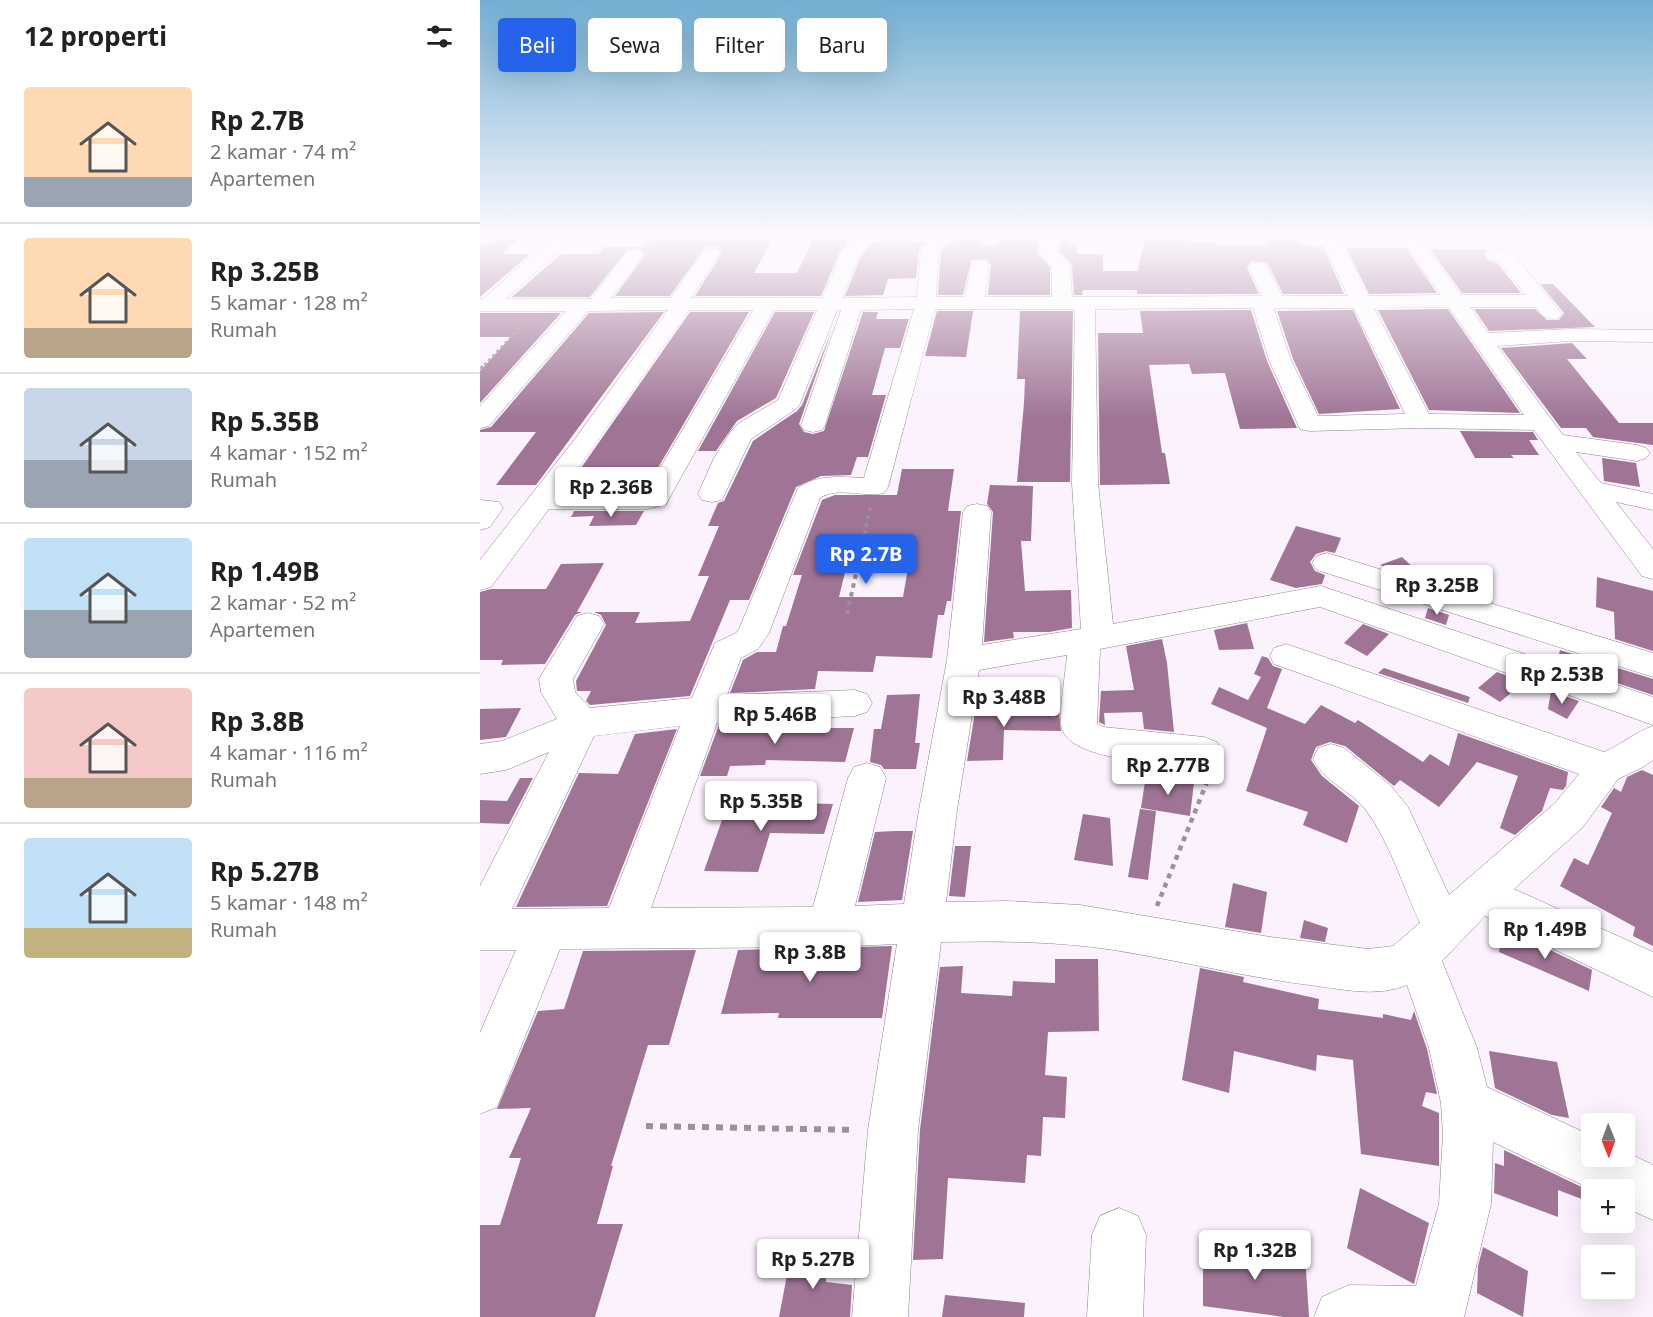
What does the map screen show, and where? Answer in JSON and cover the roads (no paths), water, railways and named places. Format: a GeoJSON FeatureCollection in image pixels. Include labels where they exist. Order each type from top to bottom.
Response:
{"type":"FeatureCollection","features":[{"type":"Feature","properties":{"kind":"street"},"geometry":{"type":"LineString","coordinates":[[580,297],[581,304]]}},
{"type":"Feature","properties":{"kind":"street"},"geometry":{"type":"LineString","coordinates":[[480,421],[581,304],[590,297]]}},
{"type":"Feature","properties":{"kind":"street"},"geometry":{"type":"LineString","coordinates":[[480,580],[543,501],[609,412],[684,297]]}},
{"type":"Feature","properties":{"kind":"street"},"geometry":{"type":"LineString","coordinates":[[813,425],[842,297]]}},
{"type":"Feature","properties":{"kind":"street"},"geometry":{"type":"LineString","coordinates":[[622,930],[727,651],[747,640],[753,633],[808,494],[824,486],[875,487],[926,297]]}},
{"type":"Feature","properties":{"kind":"street"},"geometry":{"type":"LineString","coordinates":[[974,304],[975,297]]}},
{"type":"Feature","properties":{"kind":"street"},"geometry":{"type":"LineString","coordinates":[[1071,297],[1085,483],[1091,639],[1079,727],[1082,732],[1100,741],[1204,752]]}},
{"type":"Feature","properties":{"kind":"street"},"geometry":{"type":"LineString","coordinates":[[1267,297],[1280,360],[1309,424],[1421,421],[1548,432],[1636,453]]}},
{"type":"Feature","properties":{"kind":"street"},"geometry":{"type":"LineString","coordinates":[[1358,297],[1421,421]]}},
{"type":"Feature","properties":{"kind":"street"},"geometry":{"type":"LineString","coordinates":[[1452,297],[1548,432],[1653,569]]}},
{"type":"Feature","properties":{"kind":"street"},"geometry":{"type":"LineString","coordinates":[[1539,297],[1571,335]]}},
{"type":"Feature","properties":{"kind":"street"},"geometry":{"type":"LineString","coordinates":[[484,305],[1542,301]]}},
{"type":"Feature","properties":{"kind":"street"},"geometry":{"type":"LineString","coordinates":[[543,501],[648,501],[656,498],[775,304]]}},
{"type":"Feature","properties":{"kind":"street"},"geometry":{"type":"LineString","coordinates":[[712,494],[727,458],[741,435],[748,428],[788,404],[841,304]]}},
{"type":"Feature","properties":{"kind":"street"},"geometry":{"type":"LineString","coordinates":[[1482,340],[1571,335],[1653,336]]}},
{"type":"Feature","properties":{"kind":"street"},"geometry":{"type":"LineString","coordinates":[[1593,489],[1653,502]]}},
{"type":"Feature","properties":{"kind":"street"},"geometry":{"type":"LineString","coordinates":[[480,508],[489,508],[480,521]]}},
{"type":"Feature","properties":{"kind":"street"},"geometry":{"type":"LineString","coordinates":[[880,1317],[893,1130],[938,810],[964,660],[977,512]]}},
{"type":"Feature","properties":{"kind":"street"},"geometry":{"type":"LineString","coordinates":[[1327,563],[1653,665]]}},
{"type":"Feature","properties":{"kind":"street"},"geometry":{"type":"LineString","coordinates":[[964,660],[1091,639],[1312,597],[1328,597],[1653,711]]}},
{"type":"Feature","properties":{"kind":"street"},"geometry":{"type":"LineString","coordinates":[[582,723],[560,698],[556,679],[588,624]]}},
{"type":"Feature","properties":{"kind":"street"},"geometry":{"type":"LineString","coordinates":[[1286,656],[1605,768]]}},
{"type":"Feature","properties":{"kind":"street"},"geometry":{"type":"LineString","coordinates":[[493,757],[582,723],[704,710],[855,704]]}},
{"type":"Feature","properties":{"kind":"street"},"geometry":{"type":"LineString","coordinates":[[582,723],[480,930],[830,927],[924,922],[1063,924],[1146,935],[1259,956],[1374,971],[1407,964],[1480,894],[1569,815],[1605,768],[1646,746]]}},
{"type":"Feature","properties":{"kind":"street"},"geometry":{"type":"LineString","coordinates":[[1331,759],[1377,796],[1394,819],[1431,943],[1466,1103],[1468,1134],[1465,1204],[1436,1316],[1349,1313],[1342,1317]]}},
{"type":"Feature","properties":{"kind":"street"},"geometry":{"type":"LineString","coordinates":[[830,927],[867,778]]}},
{"type":"Feature","properties":{"kind":"street"},"geometry":{"type":"LineString","coordinates":[[1480,894],[1653,975]]}},
{"type":"Feature","properties":{"kind":"street"},"geometry":{"type":"LineString","coordinates":[[480,1090],[547,929]]}},
{"type":"Feature","properties":{"kind":"street"},"geometry":{"type":"LineString","coordinates":[[1466,1103],[1622,1176],[1653,1194]]}},
{"type":"Feature","properties":{"kind":"street"},"geometry":{"type":"LineString","coordinates":[[1115,1317],[1119,1234]]}}]}
